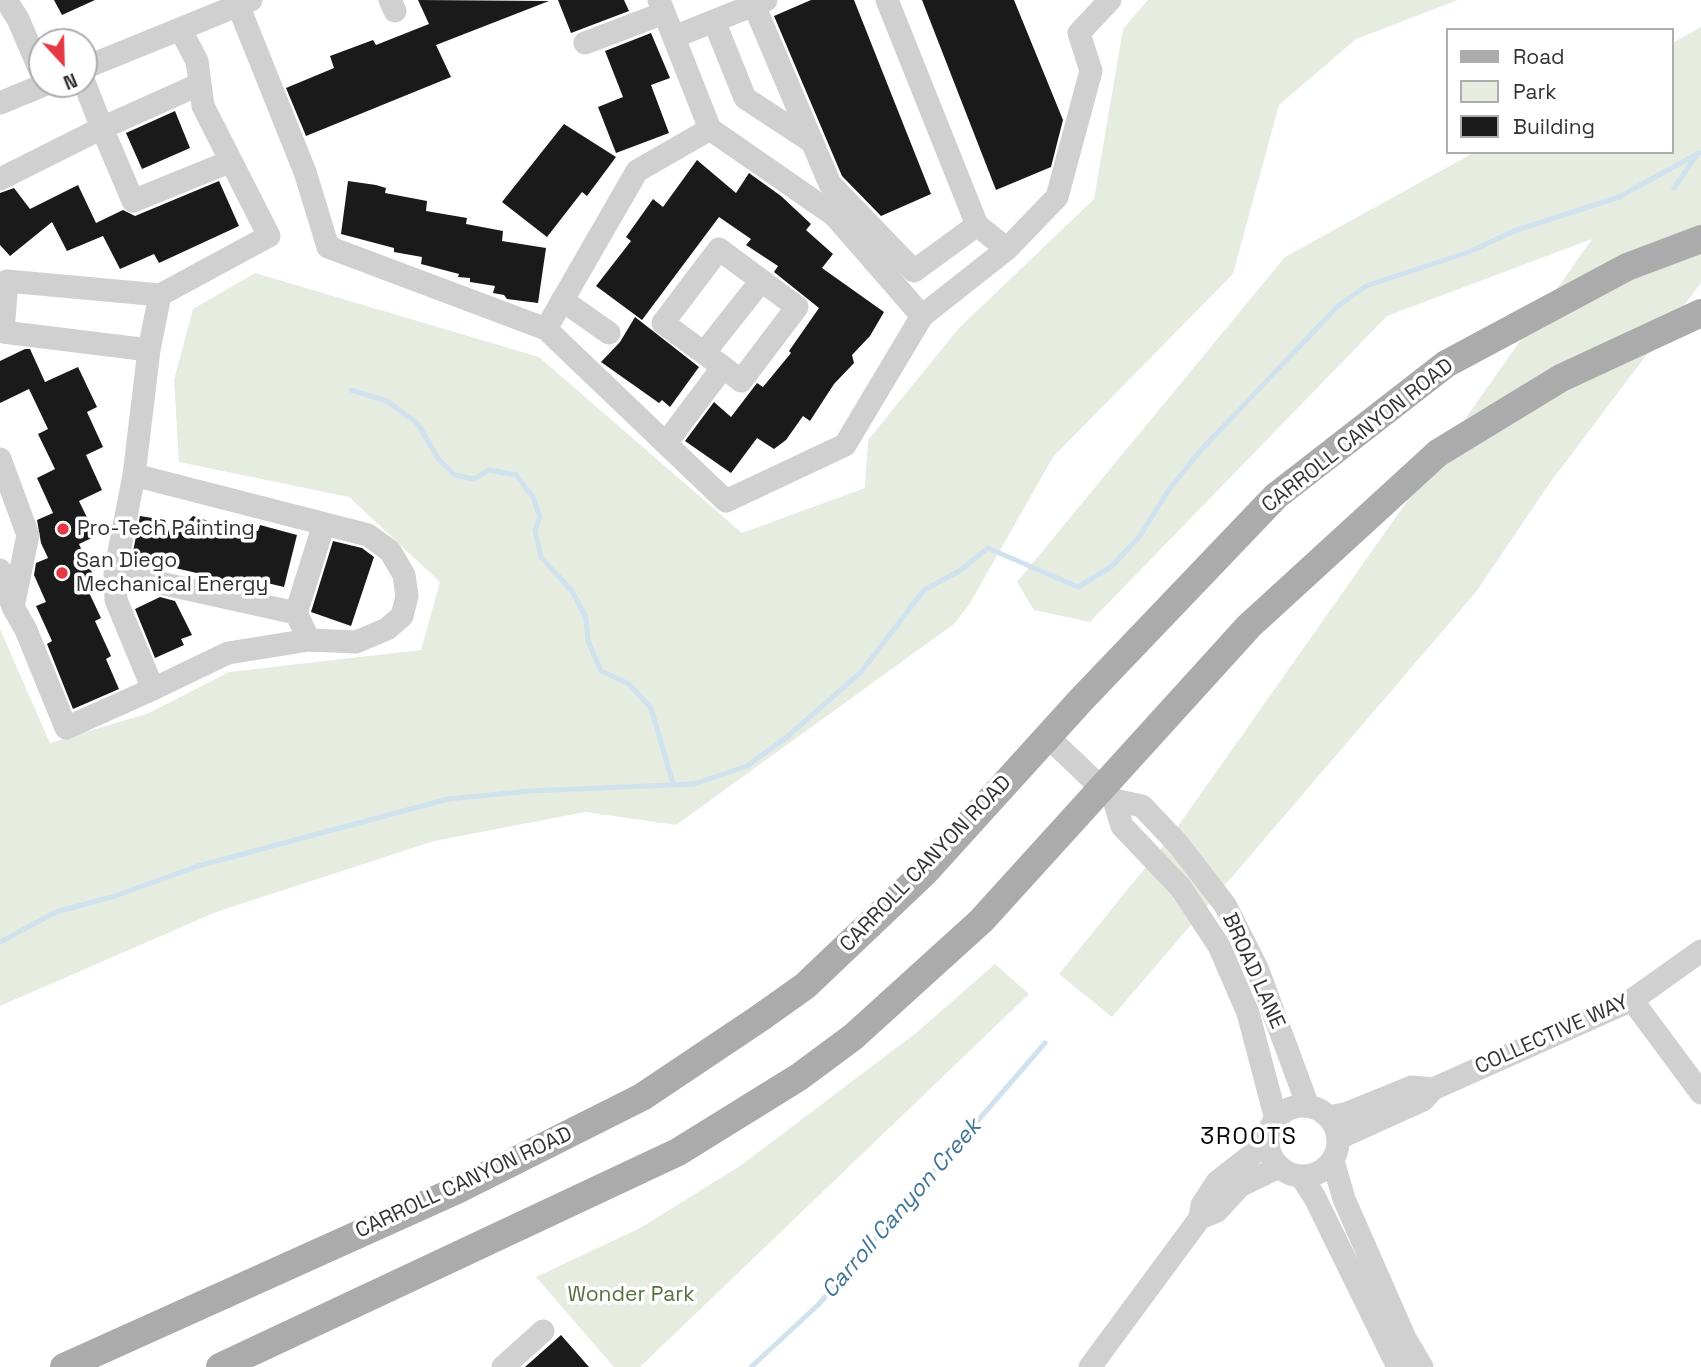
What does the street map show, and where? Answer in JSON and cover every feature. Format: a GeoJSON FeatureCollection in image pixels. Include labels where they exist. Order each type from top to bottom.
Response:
{"type":"FeatureCollection","features":[{"type":"Feature","properties":{"kind":"main road","name":"CARROLL CANYON ROAD"},"geometry":{"type":"LineString","coordinates":[[64,1367],[457,1190],[642,1097],[805,986],[925,872],[1048,737],[1276,496],[1446,364],[1628,267],[1701,239]]}},
{"type":"Feature","properties":{"kind":"main road"},"geometry":{"type":"LineString","coordinates":[[219,1367],[678,1152],[799,1077],[853,1037],[981,922],[1107,794],[1249,626],[1437,453],[1561,378],[1701,313]]}},
{"type":"Feature","properties":{"kind":"street"},"geometry":{"type":"LineString","coordinates":[[6,0],[28,42]]}},
{"type":"Feature","properties":{"kind":"street"},"geometry":{"type":"LineString","coordinates":[[887,0],[977,225],[1007,249]]}},
{"type":"Feature","properties":{"kind":"street"},"geometry":{"type":"LineString","coordinates":[[98,62],[242,2],[305,172],[328,247],[546,329],[726,501],[845,445],[922,316],[1007,249],[1057,197],[1091,72],[1079,33],[1110,0]]}},
{"type":"Feature","properties":{"kind":"street"},"geometry":{"type":"LineString","coordinates":[[674,37],[760,2],[830,184],[914,271],[977,225]]}},
{"type":"Feature","properties":{"kind":"street"},"geometry":{"type":"LineString","coordinates":[[585,43],[662,6],[710,129],[834,215],[922,316]]}},
{"type":"Feature","properties":{"kind":"street"},"geometry":{"type":"LineString","coordinates":[[714,21],[745,98],[812,142]]}},
{"type":"Feature","properties":{"kind":"street"},"geometry":{"type":"LineString","coordinates":[[149,350],[4,332],[7,281],[160,295],[269,236],[229,162],[203,106],[197,61],[180,29]]}},
{"type":"Feature","properties":{"kind":"street"},"geometry":{"type":"LineString","coordinates":[[0,179],[102,128],[200,84]]}},
{"type":"Feature","properties":{"kind":"street"},"geometry":{"type":"LineString","coordinates":[[0,103],[28,91]]}},
{"type":"Feature","properties":{"kind":"street"},"geometry":{"type":"LineString","coordinates":[[90,98],[133,201],[229,162]]}},
{"type":"Feature","properties":{"kind":"street"},"geometry":{"type":"LineString","coordinates":[[546,329],[637,171],[710,129]]}},
{"type":"Feature","properties":{"kind":"street"},"geometry":{"type":"LineString","coordinates":[[719,249],[797,307],[741,381],[704,353],[663,323],[719,249]]}},
{"type":"Feature","properties":{"kind":"street"},"geometry":{"type":"LineString","coordinates":[[704,353],[761,281]]}},
{"type":"Feature","properties":{"kind":"street"},"geometry":{"type":"LineString","coordinates":[[153,690],[116,600],[114,573],[134,475],[149,350],[160,295]]}},
{"type":"Feature","properties":{"kind":"street"},"geometry":{"type":"LineString","coordinates":[[562,300],[609,333]]}},
{"type":"Feature","properties":{"kind":"street"},"geometry":{"type":"LineString","coordinates":[[666,443],[723,367]]}},
{"type":"Feature","properties":{"kind":"street"},"geometry":{"type":"LineString","coordinates":[[0,459],[28,535],[13,607]]}},
{"type":"Feature","properties":{"kind":"street"},"geometry":{"type":"LineString","coordinates":[[0,570],[13,607],[26,630],[66,728],[228,653],[309,640],[356,642],[387,629],[402,616],[407,596],[404,575],[390,551],[368,535],[134,475]]}},
{"type":"Feature","properties":{"kind":"street"},"geometry":{"type":"LineString","coordinates":[[309,640],[296,614],[324,524]]}},
{"type":"Feature","properties":{"kind":"street"},"geometry":{"type":"LineString","coordinates":[[114,573],[296,614]]}},
{"type":"Feature","properties":{"kind":"street","name":"BROAD LANE"},"geometry":{"type":"LineString","coordinates":[[1048,737],[1107,794],[1122,826],[1181,888],[1214,936],[1248,1013],[1276,1119]]}},
{"type":"Feature","properties":{"kind":"street","name":"BROAD LANE"},"geometry":{"type":"LineString","coordinates":[[1107,794],[1143,806],[1178,844],[1225,905],[1257,968],[1308,1106]]}},
{"type":"Feature","properties":{"kind":"street","name":"COLLECTIVE WAY"},"geometry":{"type":"LineString","coordinates":[[1339,1138],[1423,1100],[1433,1088],[1632,1000],[1701,951]]}},
{"type":"Feature","properties":{"kind":"street"},"geometry":{"type":"LineString","coordinates":[[1632,1000],[1701,1093]]}},
{"type":"Feature","properties":{"kind":"street","name":"COLLECTIVE WAY"},"geometry":{"type":"LineString","coordinates":[[1329,1116],[1348,1113],[1412,1087],[1433,1088]]}},
{"type":"Feature","properties":{"kind":"street"},"geometry":{"type":"LineString","coordinates":[[1333,1161],[1313,1175],[1301,1176],[1279,1167],[1269,1151],[1268,1142],[1276,1119],[1284,1111],[1308,1106],[1329,1116],[1339,1138],[1333,1161],[1350,1212],[1405,1338],[1422,1367]]}},
{"type":"Feature","properties":{"kind":"street"},"geometry":{"type":"LineString","coordinates":[[1090,1367],[1200,1218],[1202,1205],[1217,1182],[1268,1142]]}},
{"type":"Feature","properties":{"kind":"street"},"geometry":{"type":"LineString","coordinates":[[1200,1218],[1217,1211],[1240,1186],[1279,1167]]}},
{"type":"Feature","properties":{"kind":"street"},"geometry":{"type":"LineString","coordinates":[[1301,1176],[1315,1198],[1398,1367]]}},
{"type":"Feature","properties":{"kind":"street"},"geometry":{"type":"LineString","coordinates":[[503,1367],[543,1331]]}},
{"type":"Feature","properties":{"kind":"green space"},"geometry":{"type":"Polygon","coordinates":[[[1148,0],[1458,0],[1356,39],[1279,105],[1233,274],[1053,457],[969,605],[954,624],[676,825],[585,812],[434,841],[216,912],[0,1006],[0,629],[50,743],[149,713],[229,672],[421,650],[440,582],[349,497],[179,462],[174,380],[193,309],[255,273],[539,357],[742,533],[865,488],[868,440],[959,328],[1094,199],[1123,29],[1148,0]]]}},
{"type":"Feature","properties":{"kind":"green space"},"geometry":{"type":"Polygon","coordinates":[[[1701,27],[1701,283],[1549,484],[1476,592],[1112,1017],[1059,974],[1171,836],[1592,239],[1387,316],[1090,622],[1034,610],[1017,582],[1285,257],[1471,154],[1673,154],[1673,43],[1701,27]]]}},
{"type":"Feature","properties":{"kind":"green space","name":"Wonder Park"},"geometry":{"type":"Polygon","coordinates":[[[995,964],[1029,994],[640,1367],[614,1367],[536,1277],[640,1228],[740,1166],[916,1033],[995,964]]]}},
{"type":"Feature","properties":{"kind":"building"},"geometry":{"type":"Polygon","coordinates":[[[54,0],[95,0],[62,15],[54,0]]]}},
{"type":"Feature","properties":{"kind":"building"},"geometry":{"type":"Polygon","coordinates":[[[418,0],[549,1],[436,45],[451,77],[306,136],[286,88],[334,68],[330,56],[373,40],[376,45],[429,24],[418,0]]]}},
{"type":"Feature","properties":{"kind":"building"},"geometry":{"type":"Polygon","coordinates":[[[558,0],[624,0],[629,11],[571,33],[558,0]]]}},
{"type":"Feature","properties":{"kind":"building"},"geometry":{"type":"Polygon","coordinates":[[[811,0],[854,0],[931,194],[881,216],[842,176],[774,16],[811,0]]]}},
{"type":"Feature","properties":{"kind":"building"},"geometry":{"type":"Polygon","coordinates":[[[922,0],[1014,0],[1063,120],[1051,167],[996,190],[922,0]]]}},
{"type":"Feature","properties":{"kind":"building"},"geometry":{"type":"Polygon","coordinates":[[[651,33],[670,78],[651,85],[669,133],[616,153],[598,107],[623,97],[605,51],[651,33]]]}},
{"type":"Feature","properties":{"kind":"building"},"geometry":{"type":"Polygon","coordinates":[[[175,111],[190,148],[142,169],[126,133],[175,111]]]}},
{"type":"Feature","properties":{"kind":"building"},"geometry":{"type":"Polygon","coordinates":[[[564,124],[616,157],[587,196],[582,192],[547,237],[502,202],[564,124]]]}},
{"type":"Feature","properties":{"kind":"building"},"geometry":{"type":"Polygon","coordinates":[[[697,160],[736,193],[749,173],[781,196],[811,224],[806,230],[833,254],[822,268],[884,312],[870,336],[852,355],[854,363],[834,384],[810,421],[803,416],[786,440],[774,449],[757,438],[731,473],[685,441],[714,402],[731,417],[757,383],[763,387],[791,353],[789,351],[819,308],[774,272],[778,266],[746,245],[751,239],[719,217],[642,320],[596,286],[631,241],[626,237],[653,199],[663,207],[697,160]]]}},
{"type":"Feature","properties":{"kind":"building"},"geometry":{"type":"Polygon","coordinates":[[[219,181],[239,226],[159,263],[154,254],[120,269],[103,236],[67,251],[52,222],[10,256],[0,245],[0,193],[14,188],[30,209],[78,185],[96,223],[123,210],[135,216],[219,181]]]}},
{"type":"Feature","properties":{"kind":"building"},"geometry":{"type":"Polygon","coordinates":[[[348,181],[376,185],[386,188],[385,193],[427,201],[426,211],[467,218],[466,224],[503,231],[502,241],[546,248],[538,303],[507,299],[504,295],[493,293],[495,286],[470,282],[470,278],[458,277],[459,274],[421,264],[422,257],[394,252],[394,248],[341,234],[348,181]]]}},
{"type":"Feature","properties":{"kind":"building"},"geometry":{"type":"Polygon","coordinates":[[[635,317],[699,367],[670,407],[662,400],[659,403],[601,362],[620,342],[635,317]]]}},
{"type":"Feature","properties":{"kind":"building"},"geometry":{"type":"Polygon","coordinates":[[[30,349],[45,382],[78,367],[97,407],[87,412],[103,447],[86,455],[102,490],[79,501],[96,536],[79,544],[95,579],[85,584],[101,618],[95,621],[111,656],[106,659],[119,689],[73,709],[47,644],[52,641],[36,606],[46,602],[34,575],[36,563],[48,558],[41,543],[37,520],[53,513],[37,478],[55,469],[38,434],[48,429],[29,389],[0,403],[0,361],[30,349]]]}},
{"type":"Feature","properties":{"kind":"building"},"geometry":{"type":"Polygon","coordinates":[[[140,516],[165,520],[171,539],[193,516],[220,525],[258,531],[260,525],[297,535],[284,587],[246,578],[244,584],[158,564],[160,569],[131,562],[140,516]]]}},
{"type":"Feature","properties":{"kind":"building"},"geometry":{"type":"Polygon","coordinates":[[[333,541],[362,548],[374,557],[351,626],[311,612],[333,541]]]}},
{"type":"Feature","properties":{"kind":"building"},"geometry":{"type":"Polygon","coordinates":[[[160,597],[175,601],[192,635],[181,639],[184,645],[155,658],[135,609],[160,597]]]}},
{"type":"Feature","properties":{"kind":"building"},"geometry":{"type":"Polygon","coordinates":[[[561,1335],[589,1367],[525,1367],[561,1335]]]}},
{"type":"Feature","properties":{"kind":"waterway"},"geometry":{"type":"LineString","coordinates":[[0,942],[56,912],[115,896],[198,866],[448,799],[530,791],[694,784],[747,766],[787,737],[861,672],[924,590],[961,570],[988,548],[1078,587],[1111,567],[1140,536],[1168,491],[1201,450],[1337,307],[1366,286],[1469,252],[1514,231],[1619,197],[1699,153]]}},
{"type":"Feature","properties":{"kind":"waterway","name":"Carroll Canyon Creek"},"geometry":{"type":"LineString","coordinates":[[1674,188],[1696,156]]}},
{"type":"Feature","properties":{"kind":"waterway"},"geometry":{"type":"LineString","coordinates":[[351,390],[387,401],[418,424],[439,460],[455,475],[474,479],[489,470],[516,475],[533,497],[540,517],[535,530],[541,557],[572,591],[586,618],[588,641],[601,671],[629,684],[651,708],[673,784]]}},
{"type":"Feature","properties":{"kind":"waterway","name":"Carroll Canyon Creek"},"geometry":{"type":"LineString","coordinates":[[751,1367],[819,1304],[1045,1043]]}},
{"type":"Feature","properties":{"kind":"place","name":"Pro-Tech Painting"},"geometry":{"type":"Point","coordinates":[63,529]}},
{"type":"Feature","properties":{"kind":"place","name":"San Diego Mechanical Energy"},"geometry":{"type":"Point","coordinates":[62,573]}},
{"type":"Feature","properties":{"kind":"district","name":"3ROOTS"},"geometry":{"type":"Point","coordinates":[1249,1138]}}]}
